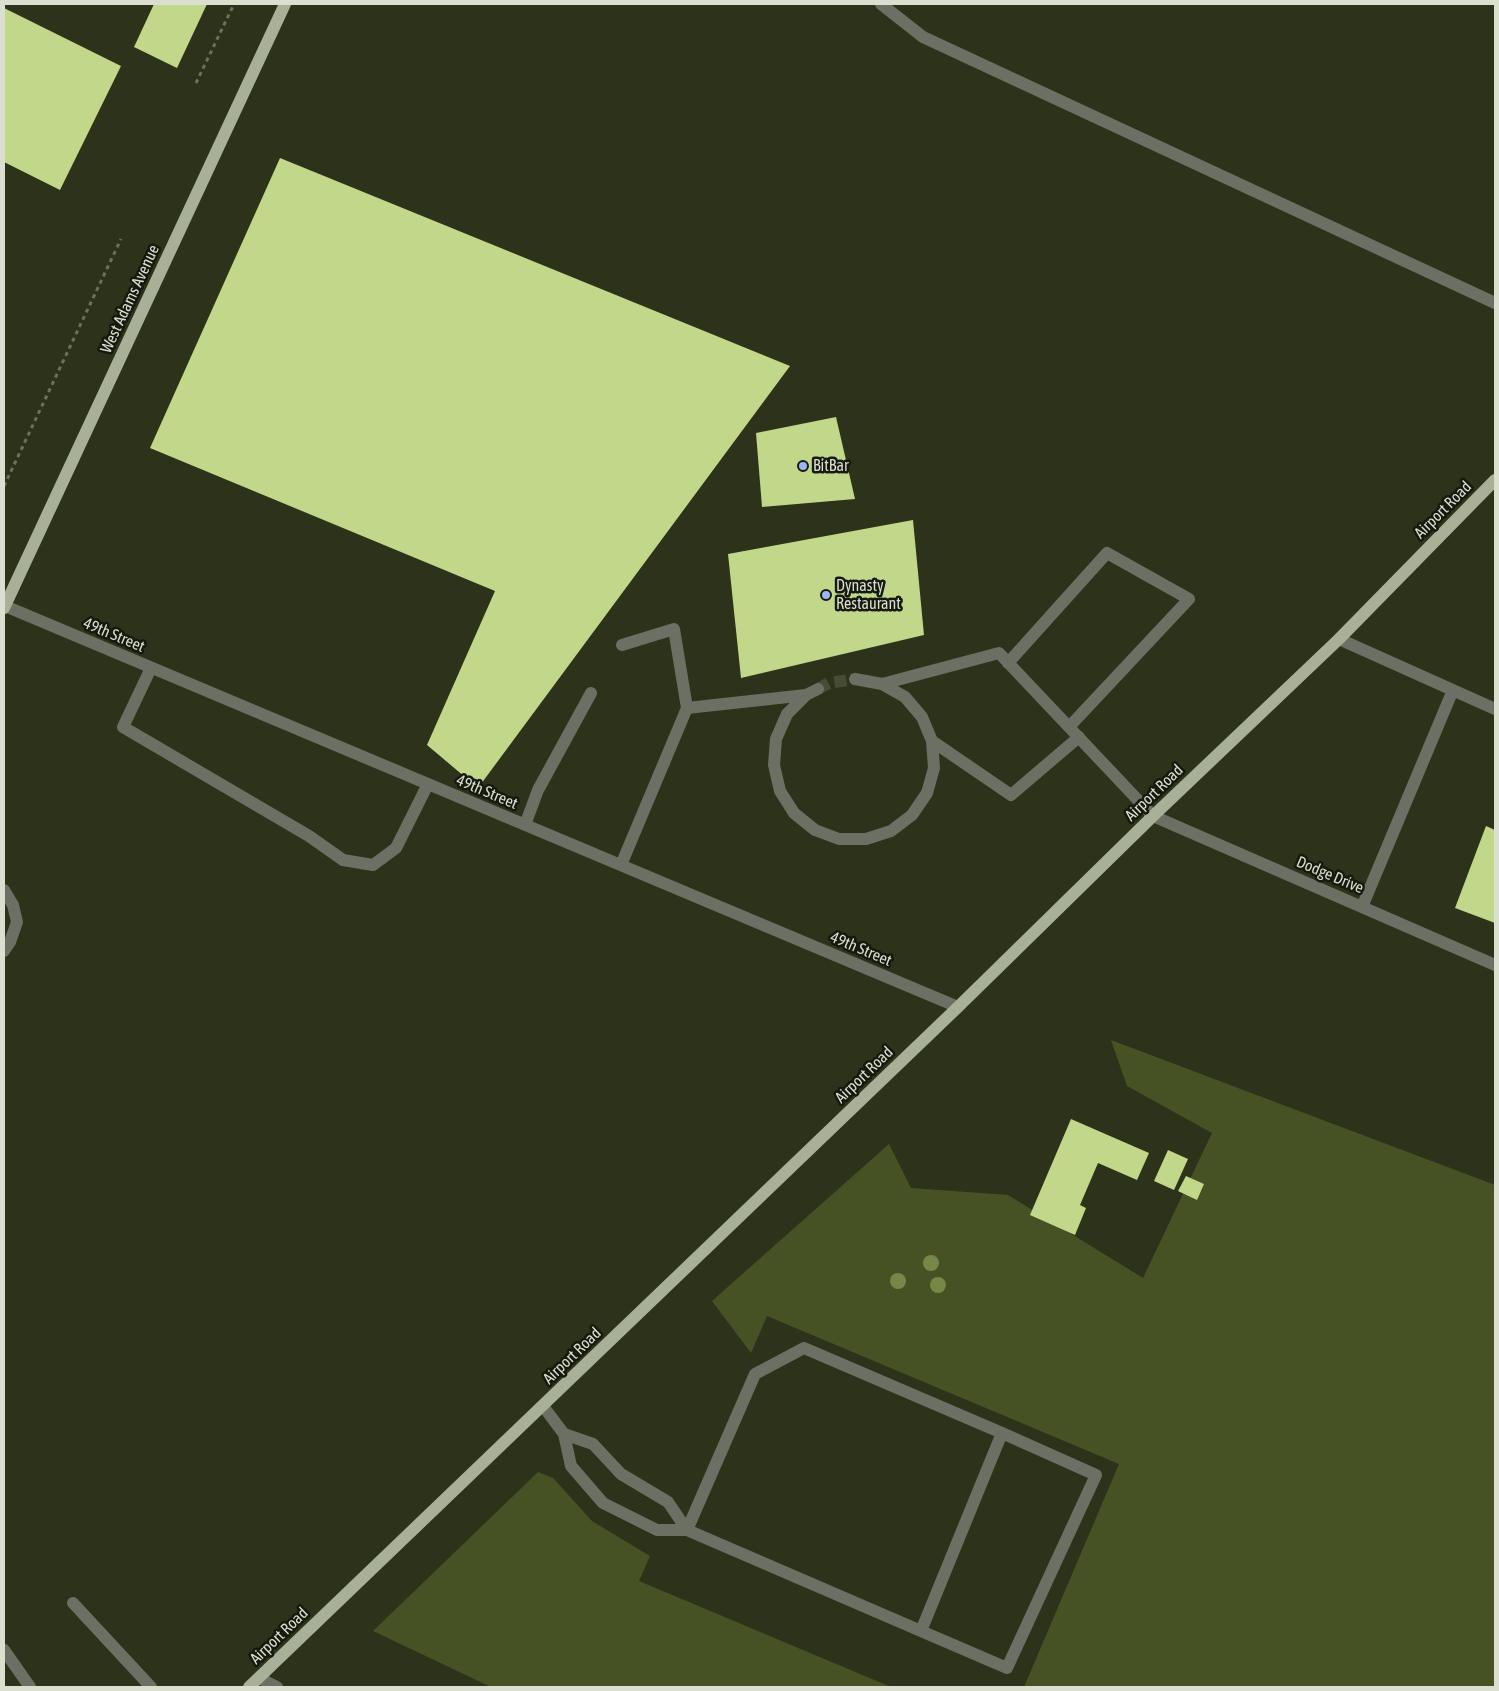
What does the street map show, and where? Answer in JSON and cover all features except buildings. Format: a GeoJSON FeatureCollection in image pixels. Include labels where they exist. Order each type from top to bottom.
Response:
{"type":"FeatureCollection","features":[{"type":"Feature","properties":{"kind":"main road","name":"West Adams Avenue"},"geometry":{"type":"LineString","coordinates":[[4,607],[285,4]]}},
{"type":"Feature","properties":{"kind":"main road","name":"Airport Road"},"geometry":{"type":"LineString","coordinates":[[249,1687],[958,1007],[1153,816],[1339,639],[1492,487]]}},
{"type":"Feature","properties":{"kind":"street"},"geometry":{"type":"LineString","coordinates":[[881,4],[923,37],[1495,303]]}},
{"type":"Feature","properties":{"kind":"street"},"geometry":{"type":"LineString","coordinates":[[1008,663],[1107,553],[1189,598],[1069,727]]}},
{"type":"Feature","properties":{"kind":"street","name":"49th Street"},"geometry":{"type":"LineString","coordinates":[[4,607],[958,1007]]}},
{"type":"Feature","properties":{"kind":"street"},"geometry":{"type":"LineString","coordinates":[[621,865],[687,708],[674,629],[622,645]]}},
{"type":"Feature","properties":{"kind":"street"},"geometry":{"type":"LineString","coordinates":[[1339,639],[1495,709]]}},
{"type":"Feature","properties":{"kind":"street"},"geometry":{"type":"LineString","coordinates":[[882,684],[999,653],[1153,816]]}},
{"type":"Feature","properties":{"kind":"street"},"geometry":{"type":"LineString","coordinates":[[151,668],[123,727],[309,836],[343,860],[373,864],[396,848],[428,784]]}},
{"type":"Feature","properties":{"kind":"street"},"geometry":{"type":"LineString","coordinates":[[818,689],[806,695],[787,714],[776,739],[774,765],[780,791],[794,813],[815,830],[840,839],[866,839],[891,831],[912,815],[927,794],[934,768],[932,741],[922,717],[905,696],[882,684],[855,678]]}},
{"type":"Feature","properties":{"kind":"street"},"geometry":{"type":"LineString","coordinates":[[1362,907],[1453,690]]}},
{"type":"Feature","properties":{"kind":"street"},"geometry":{"type":"LineString","coordinates":[[525,825],[538,790],[591,693]]}},
{"type":"Feature","properties":{"kind":"street"},"geometry":{"type":"LineString","coordinates":[[687,708],[806,695]]}},
{"type":"Feature","properties":{"kind":"street"},"geometry":{"type":"LineString","coordinates":[[932,741],[1011,795],[1078,737]]}},
{"type":"Feature","properties":{"kind":"street","name":"Dodge Drive"},"geometry":{"type":"LineString","coordinates":[[1153,816],[1495,964]]}},
{"type":"Feature","properties":{"kind":"street"},"geometry":{"type":"LineString","coordinates":[[4,890],[13,905],[16,922],[10,942],[4,951]]}},
{"type":"Feature","properties":{"kind":"street"},"geometry":{"type":"LineString","coordinates":[[543,1406],[564,1434],[571,1466],[602,1503],[657,1530],[687,1530],[1007,1668],[1096,1475],[804,1348],[755,1374],[687,1530]]}},
{"type":"Feature","properties":{"kind":"street"},"geometry":{"type":"LineString","coordinates":[[921,1631],[1002,1433]]}},
{"type":"Feature","properties":{"kind":"street"},"geometry":{"type":"LineString","coordinates":[[564,1434],[593,1444],[621,1474],[668,1502],[687,1530]]}},
{"type":"Feature","properties":{"kind":"street"},"geometry":{"type":"LineString","coordinates":[[73,1603],[151,1687]]}},
{"type":"Feature","properties":{"kind":"street"},"geometry":{"type":"LineString","coordinates":[[4,1650],[30,1687]]}},
{"type":"Feature","properties":{"kind":"street"},"geometry":{"type":"LineString","coordinates":[[259,1678],[277,1687]]}},
{"type":"Feature","properties":{"kind":"path"},"geometry":{"type":"LineString","coordinates":[[196,83],[234,4]]}},
{"type":"Feature","properties":{"kind":"path"},"geometry":{"type":"LineString","coordinates":[[4,486],[121,239]]}},
{"type":"Feature","properties":{"kind":"green space"},"geometry":{"type":"Polygon","coordinates":[[[1111,1040],[1495,1185],[1495,1687],[1024,1687],[1119,1464],[767,1316],[751,1353],[712,1301],[889,1144],[911,1188],[1008,1195],[1143,1278],[1212,1133],[1127,1086],[1111,1040]]]}},
{"type":"Feature","properties":{"kind":"green space"},"geometry":{"type":"Polygon","coordinates":[[[538,1472],[553,1478],[592,1521],[650,1556],[639,1581],[891,1687],[491,1687],[373,1631],[538,1472]]]}},
{"type":"Feature","properties":{"kind":"tunnel"},"geometry":{"type":"LineString","coordinates":[[818,689],[829,683],[855,679]]}},
{"type":"Feature","properties":{"kind":"place","name":"BitBar"},"geometry":{"type":"Point","coordinates":[803,466]}},
{"type":"Feature","properties":{"kind":"place","name":"Dynasty Restaurant"},"geometry":{"type":"Point","coordinates":[826,595]}}]}
